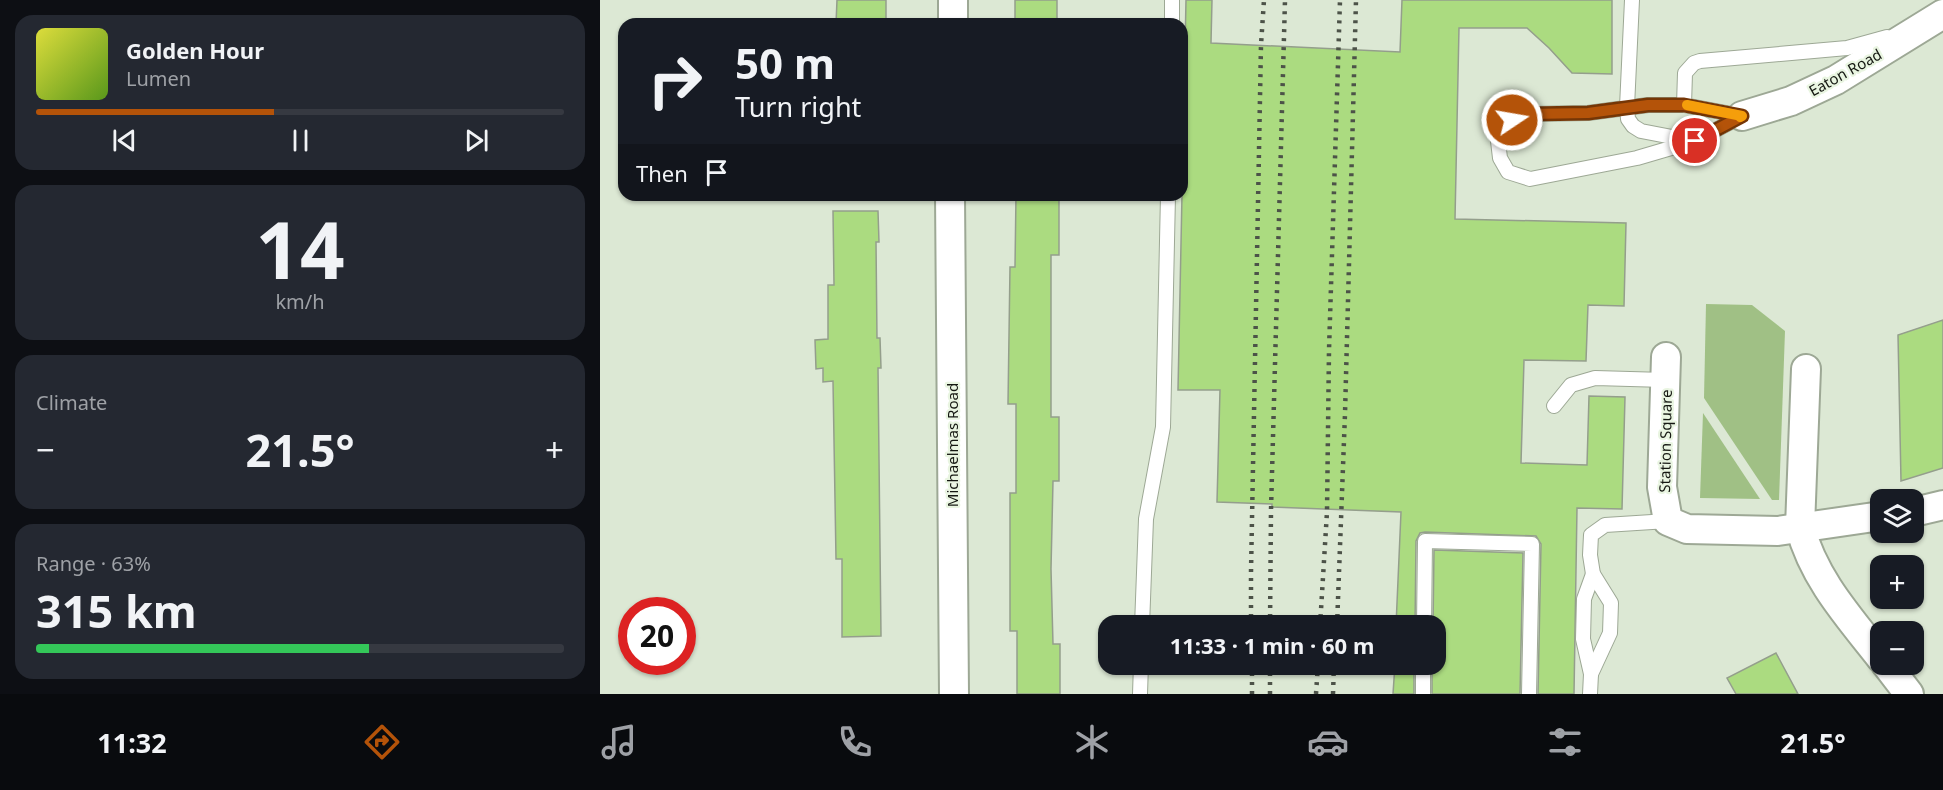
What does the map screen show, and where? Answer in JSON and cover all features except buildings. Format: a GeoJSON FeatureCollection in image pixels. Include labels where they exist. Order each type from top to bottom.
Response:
{"type":"FeatureCollection","features":[{"type":"Feature","properties":{"kind":"street"},"geometry":{"type":"LineString","coordinates":[[953,0],[953,18]]}},
{"type":"Feature","properties":{"kind":"street","name":"Eaton Road"},"geometry":{"type":"LineString","coordinates":[[1742,116],[1791,101],[1836,80],[1932,21]]}},
{"type":"Feature","properties":{"kind":"street","name":"Michaelmas Road"},"geometry":{"type":"LineString","coordinates":[[950,201],[954,694]]}},
{"type":"Feature","properties":{"kind":"street","name":"Station Square"},"geometry":{"type":"LineString","coordinates":[[1666,368],[1662,487],[1668,521]]}},
{"type":"Feature","properties":{"kind":"street"},"geometry":{"type":"LineString","coordinates":[[1806,369],[1800,527],[1806,549],[1831,596],[1870,644]]}},
{"type":"Feature","properties":{"kind":"street"},"geometry":{"type":"LineString","coordinates":[[1924,510],[1943,505]]}},
{"type":"Feature","properties":{"kind":"street"},"geometry":{"type":"LineString","coordinates":[[1668,521],[1687,529],[1778,531],[1870,517]]}},
{"type":"Feature","properties":{"kind":"street"},"geometry":{"type":"LineString","coordinates":[[1894,675],[1909,694]]}},
{"type":"Feature","properties":{"kind":"lane"},"geometry":{"type":"LineString","coordinates":[[1172,0],[1172,18]]}},
{"type":"Feature","properties":{"kind":"lane"},"geometry":{"type":"LineString","coordinates":[[1632,0],[1628,119],[1641,131],[1695,141]]}},
{"type":"Feature","properties":{"kind":"lane"},"geometry":{"type":"LineString","coordinates":[[1684,105],[1685,73],[1694,63],[1848,48],[1932,21]]}},
{"type":"Feature","properties":{"kind":"lane"},"geometry":{"type":"LineString","coordinates":[[1684,105],[1742,116],[1695,141],[1637,158],[1530,179],[1508,172],[1500,158],[1498,141],[1502,128],[1512,120],[1529,114],[1588,113],[1627,107],[1684,105]]}},
{"type":"Feature","properties":{"kind":"lane"},"geometry":{"type":"LineString","coordinates":[[1143,615],[1146,519],[1163,427],[1168,201]]}},
{"type":"Feature","properties":{"kind":"lane"},"geometry":{"type":"LineString","coordinates":[[1554,406],[1571,385],[1595,378],[1666,368]]}},
{"type":"Feature","properties":{"kind":"lane"},"geometry":{"type":"LineString","coordinates":[[1591,674],[1610,633],[1611,603],[1593,574],[1590,555],[1591,535],[1605,525],[1668,521]]}},
{"type":"Feature","properties":{"kind":"lane"},"geometry":{"type":"LineString","coordinates":[[1424,615],[1425,541],[1532,544],[1529,694]]}},
{"type":"Feature","properties":{"kind":"lane"},"geometry":{"type":"LineString","coordinates":[[1590,694],[1591,674],[1583,639],[1584,599],[1593,574]]}},
{"type":"Feature","properties":{"kind":"lane"},"geometry":{"type":"LineString","coordinates":[[1140,694],[1141,675]]}},
{"type":"Feature","properties":{"kind":"lane"},"geometry":{"type":"LineString","coordinates":[[1423,675],[1423,694]]}},
{"type":"Feature","properties":{"kind":"green space"},"geometry":{"type":"Polygon","coordinates":[[[1706,304],[1752,305],[1785,331],[1779,500],[1772,500],[1704,398],[1706,304]]]}},
{"type":"Feature","properties":{"kind":"green space"},"geometry":{"type":"Polygon","coordinates":[[[1703,413],[1760,499],[1700,498],[1703,413]]]}},
{"type":"Feature","properties":{"kind":"railway"},"geometry":{"type":"LineString","coordinates":[[1251,615],[1261,45],[1264,0]]}},
{"type":"Feature","properties":{"kind":"railway"},"geometry":{"type":"LineString","coordinates":[[1270,615],[1285,0]]}},
{"type":"Feature","properties":{"kind":"railway"},"geometry":{"type":"LineString","coordinates":[[1321,615],[1327,512],[1329,350],[1340,0]]}},
{"type":"Feature","properties":{"kind":"railway"},"geometry":{"type":"LineString","coordinates":[[1337,615],[1356,0]]}},
{"type":"Feature","properties":{"kind":"railway"},"geometry":{"type":"LineString","coordinates":[[1252,675],[1252,694]]}},
{"type":"Feature","properties":{"kind":"railway"},"geometry":{"type":"LineString","coordinates":[[1270,675],[1270,694]]}},
{"type":"Feature","properties":{"kind":"railway"},"geometry":{"type":"LineString","coordinates":[[1316,694],[1317,675]]}},
{"type":"Feature","properties":{"kind":"railway"},"geometry":{"type":"LineString","coordinates":[[1333,694],[1334,675]]}},
{"type":"Feature","properties":{"kind":"slow traffic"},"geometry":{"type":"LineString","coordinates":[[1687,105],[1742,116],[1740,117]]}},
{"type":"Feature","properties":{"kind":"route"},"geometry":{"type":"LineString","coordinates":[[1512,120],[1529,114],[1588,113],[1648,105],[1684,105],[1742,116],[1695,141]]}}]}
